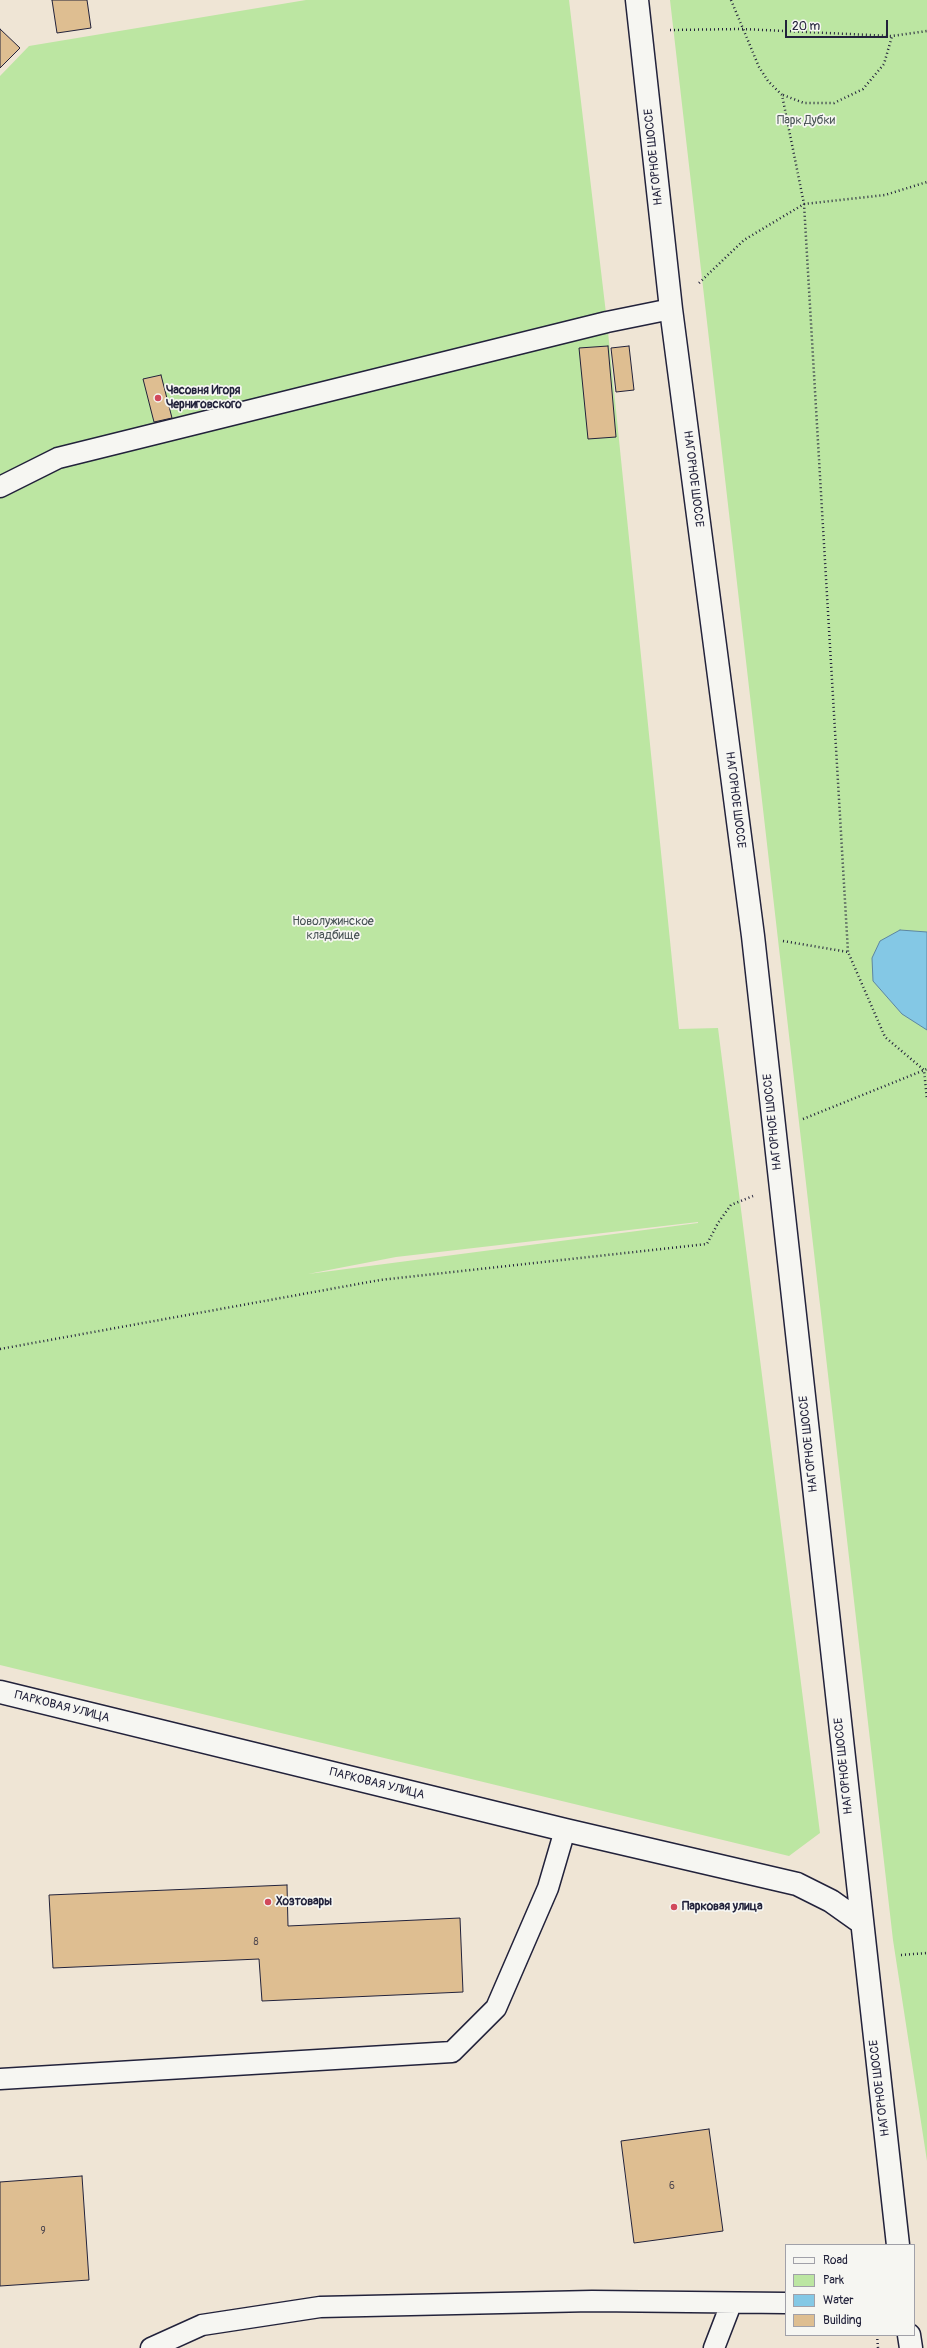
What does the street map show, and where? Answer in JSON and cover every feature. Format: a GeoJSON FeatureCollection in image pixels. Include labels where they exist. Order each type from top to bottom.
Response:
{"type":"FeatureCollection","features":[{"type":"Feature","properties":{"kind":"street","name":"НАГОРНОЕ ШОССЕ"},"geometry":{"type":"LineString","coordinates":[[637,0],[671,309],[753,936],[898,2244]]}},
{"type":"Feature","properties":{"kind":"street","name":"ПАРКОВАЯ УЛИЦА"},"geometry":{"type":"LineString","coordinates":[[0,1692],[565,1830],[796,1884],[831,1901],[862,1923]]}},
{"type":"Feature","properties":{"kind":"street"},"geometry":{"type":"LineString","coordinates":[[909,2336],[911,2348]]}},
{"type":"Feature","properties":{"kind":"lane"},"geometry":{"type":"LineString","coordinates":[[0,487],[58,458],[607,322],[671,309]]}},
{"type":"Feature","properties":{"kind":"lane"},"geometry":{"type":"LineString","coordinates":[[0,2079],[452,2052],[496,2008],[548,1888],[565,1830]]}},
{"type":"Feature","properties":{"kind":"lane"},"geometry":{"type":"LineString","coordinates":[[151,2348],[202,2325],[320,2307],[592,2301],[731,2304],[785,2303]]}},
{"type":"Feature","properties":{"kind":"lane"},"geometry":{"type":"LineString","coordinates":[[714,2348],[731,2304]]}},
{"type":"Feature","properties":{"kind":"path"},"geometry":{"type":"LineString","coordinates":[[732,0],[742,29],[759,67],[768,81],[782,95],[804,103],[834,103],[863,89],[884,64],[892,36]]}},
{"type":"Feature","properties":{"kind":"path"},"geometry":{"type":"LineString","coordinates":[[663,30],[742,29],[892,36],[927,32]]}},
{"type":"Feature","properties":{"kind":"path"},"geometry":{"type":"LineString","coordinates":[[782,95],[804,204],[848,952],[885,1037],[925,1069],[927,1100]]}},
{"type":"Feature","properties":{"kind":"path"},"geometry":{"type":"LineString","coordinates":[[671,309],[744,240],[804,204],[885,195],[927,182]]}},
{"type":"Feature","properties":{"kind":"path"},"geometry":{"type":"LineString","coordinates":[[753,936],[848,952]]}},
{"type":"Feature","properties":{"kind":"path"},"geometry":{"type":"LineString","coordinates":[[774,1130],[925,1069]]}},
{"type":"Feature","properties":{"kind":"path"},"geometry":{"type":"LineString","coordinates":[[0,1349],[380,1280],[707,1244],[730,1205],[781,1186]]}},
{"type":"Feature","properties":{"kind":"path"},"geometry":{"type":"LineString","coordinates":[[901,1955],[927,1953]]}},
{"type":"Feature","properties":{"kind":"path"},"geometry":{"type":"LineString","coordinates":[[877,2336],[878,2348]]}},
{"type":"Feature","properties":{"kind":"green space","name":"Новолужинское кладбище"},"geometry":{"type":"Polygon","coordinates":[[[306,0],[569,0],[607,322],[679,1029],[718,1028],[820,1833],[789,1856],[0,1665],[0,76],[29,46],[306,0]],[[698,1223],[396,1257],[308,1274],[698,1223]]]}},
{"type":"Feature","properties":{"kind":"green space","name":"Парк Дубки"},"geometry":{"type":"Polygon","coordinates":[[[670,0],[927,0],[927,2161],[893,1940],[670,0]]]}},
{"type":"Feature","properties":{"kind":"water"},"geometry":{"type":"Polygon","coordinates":[[[900,930],[927,932],[927,1030],[902,1014],[873,981],[872,958],[880,941],[900,930]]]}},
{"type":"Feature","properties":{"kind":"building"},"geometry":{"type":"Polygon","coordinates":[[[52,0],[87,0],[91,28],[57,33],[52,0]]]}},
{"type":"Feature","properties":{"kind":"building"},"geometry":{"type":"Polygon","coordinates":[[[0,29],[20,48],[0,68],[0,29]]]}},
{"type":"Feature","properties":{"kind":"building"},"geometry":{"type":"Polygon","coordinates":[[[608,346],[616,437],[588,439],[579,348],[608,346]]]}},
{"type":"Feature","properties":{"kind":"building"},"geometry":{"type":"Polygon","coordinates":[[[629,346],[634,390],[616,392],[611,348],[629,346]]]}},
{"type":"Feature","properties":{"kind":"building","name":"Часовня Игоря Черниговского"},"geometry":{"type":"Polygon","coordinates":[[[161,375],[172,418],[154,422],[143,379],[161,375]]]}},
{"type":"Feature","properties":{"kind":"building"},"geometry":{"type":"Polygon","coordinates":[[[287,1885],[288,1926],[460,1918],[463,1992],[262,2001],[259,1959],[53,1968],[49,1895],[287,1885]]]}},
{"type":"Feature","properties":{"kind":"building"},"geometry":{"type":"Polygon","coordinates":[[[709,2129],[723,2231],[634,2243],[621,2141],[709,2129]]]}},
{"type":"Feature","properties":{"kind":"building"},"geometry":{"type":"Polygon","coordinates":[[[82,2176],[89,2280],[0,2286],[0,2182],[82,2176]]]}},
{"type":"Feature","properties":{"kind":"place","name":"Часовня Игоря Черниговского"},"geometry":{"type":"Point","coordinates":[158,398]}},
{"type":"Feature","properties":{"kind":"place","name":"Хозтовары"},"geometry":{"type":"Point","coordinates":[268,1902]}},
{"type":"Feature","properties":{"kind":"place","name":"Парковая улица"},"geometry":{"type":"Point","coordinates":[674,1907]}}]}
